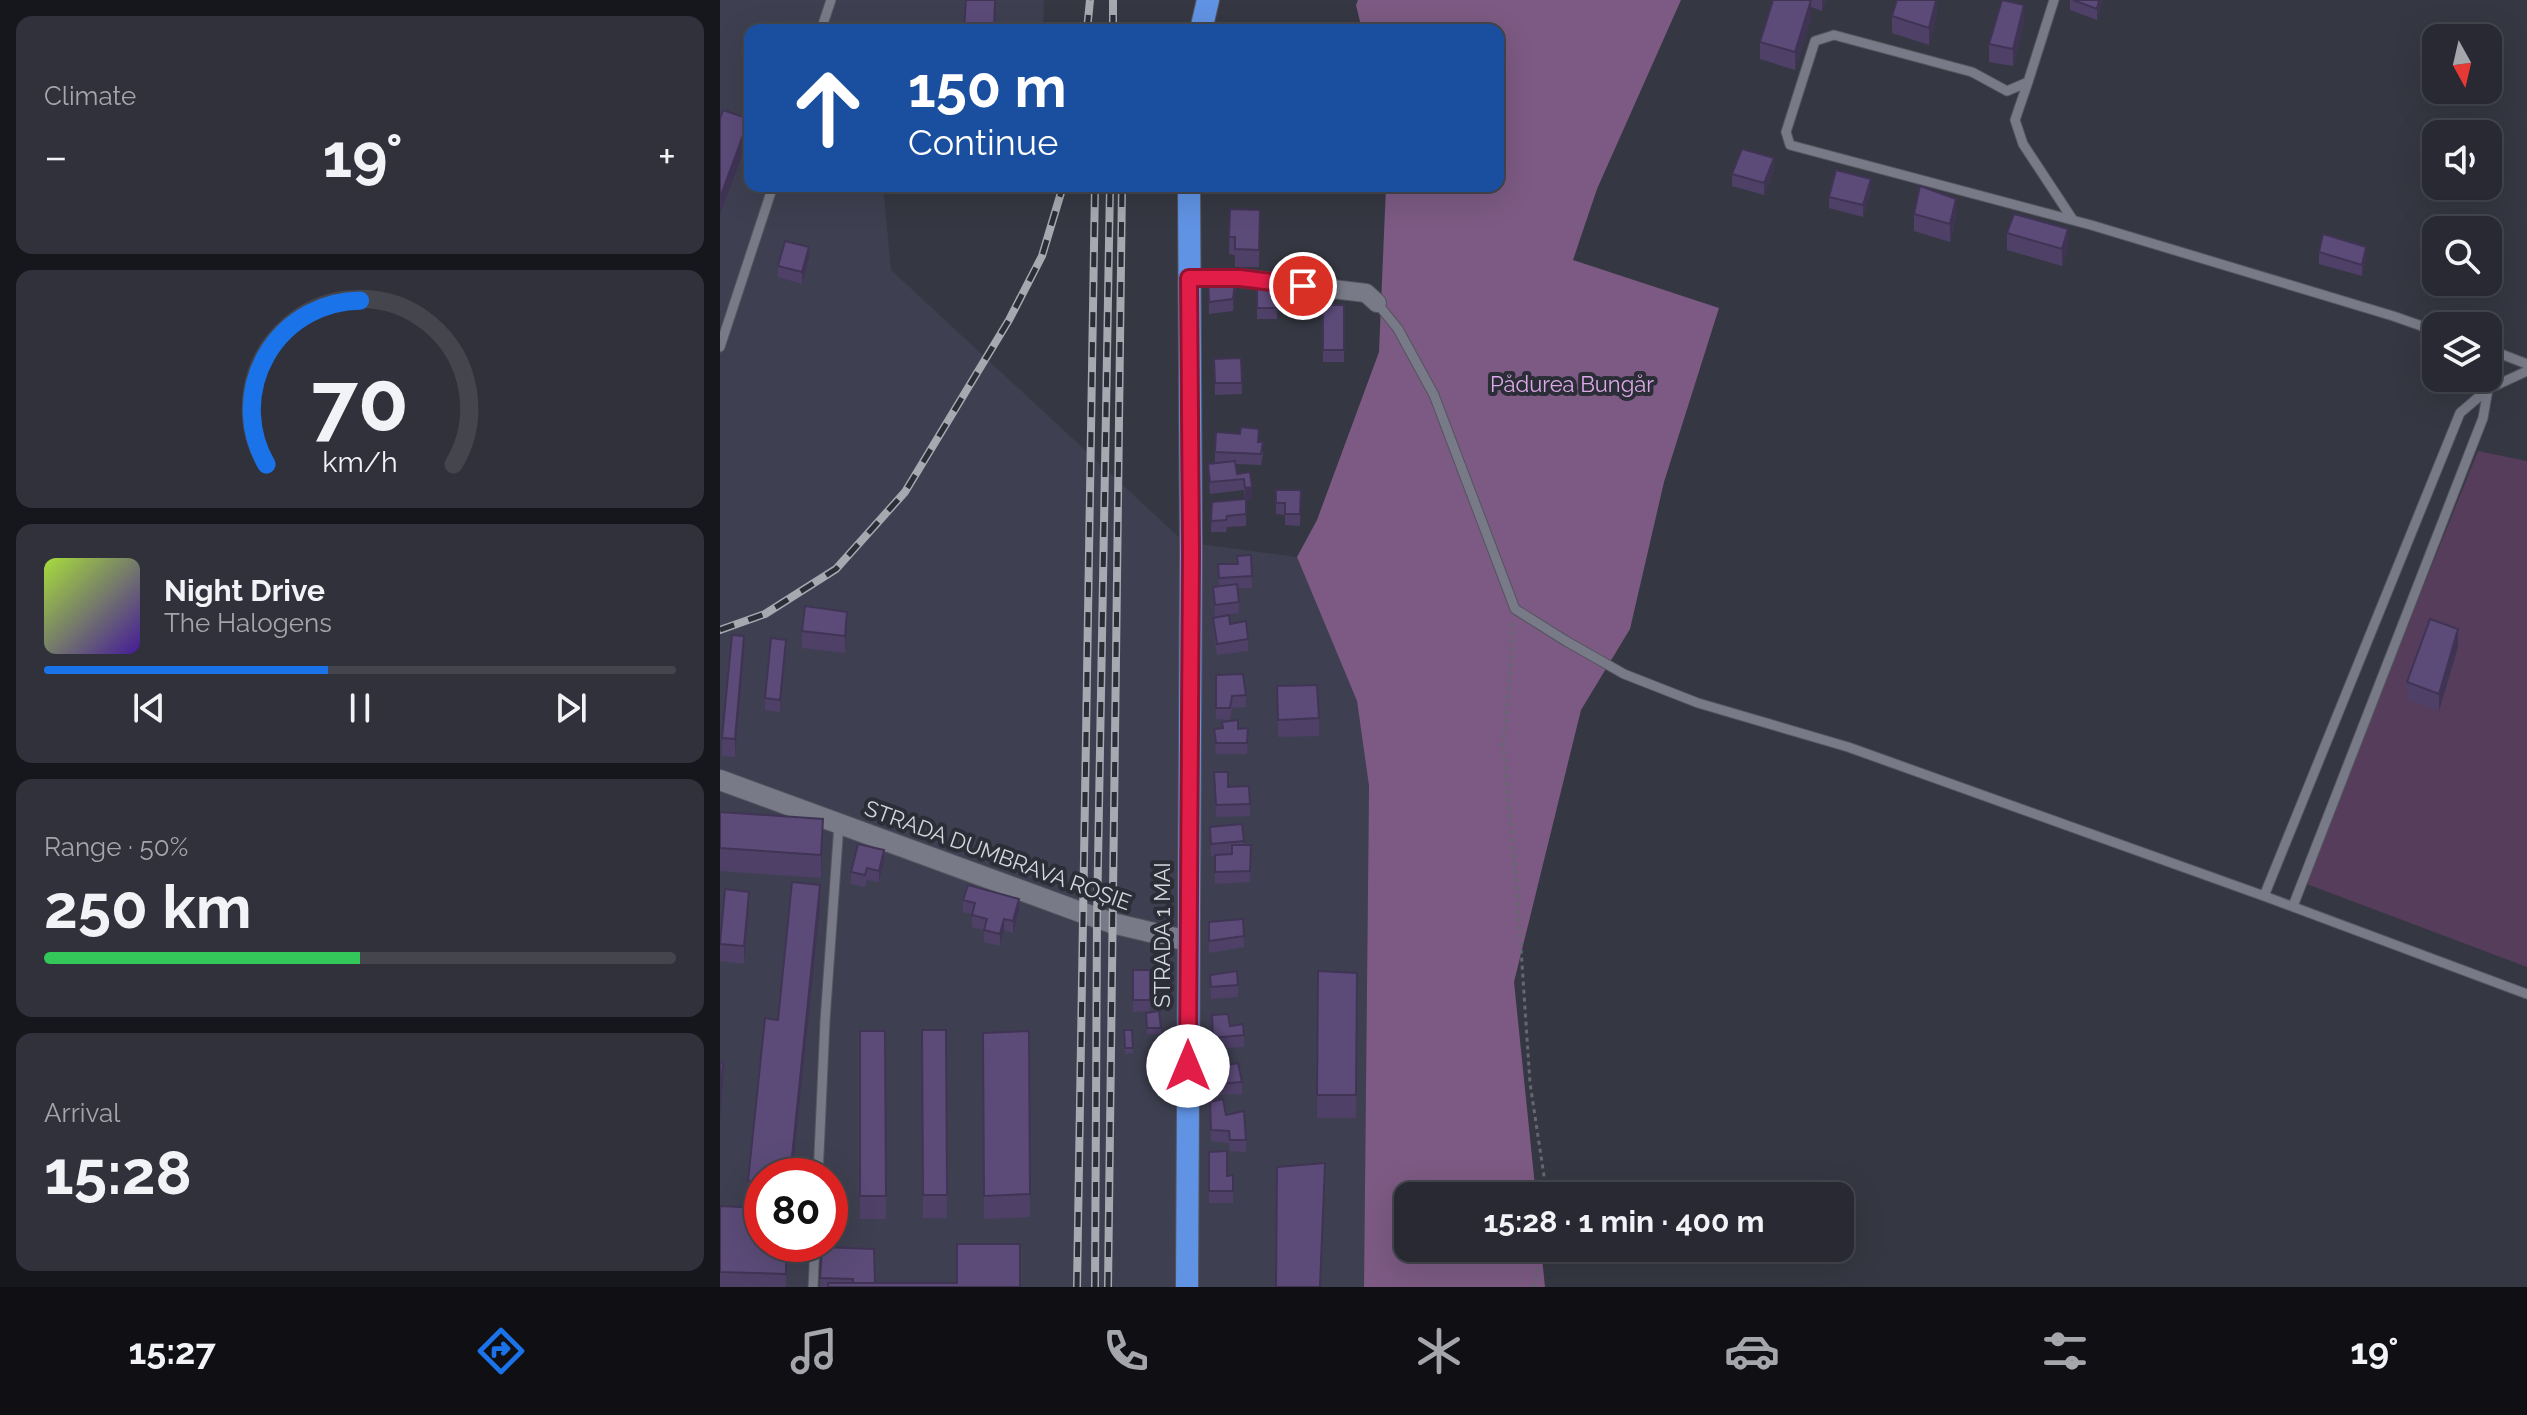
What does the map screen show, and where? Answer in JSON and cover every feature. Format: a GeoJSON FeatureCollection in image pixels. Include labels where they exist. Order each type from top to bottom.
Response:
{"type":"FeatureCollection","features":[{"type":"Feature","properties":{"kind":"highway"},"geometry":{"type":"LineString","coordinates":[[1202,24],[1208,0]]}},
{"type":"Feature","properties":{"kind":"highway","name":"STRADA 1 MAI"},"geometry":{"type":"LineString","coordinates":[[1187,1287],[1189,192]]}},
{"type":"Feature","properties":{"kind":"main road","name":"STRADA DUMBRAVA ROȘIE"},"geometry":{"type":"LineString","coordinates":[[720,780],[1097,919],[1188,941]]}},
{"type":"Feature","properties":{"kind":"street"},"geometry":{"type":"LineString","coordinates":[[1189,278],[1240,278],[1366,293],[1377,303]]}},
{"type":"Feature","properties":{"kind":"lane"},"geometry":{"type":"LineString","coordinates":[[823,24],[831,0]]}},
{"type":"Feature","properties":{"kind":"lane"},"geometry":{"type":"LineString","coordinates":[[2054,0],[2015,120],[2023,144],[2073,220]]}},
{"type":"Feature","properties":{"kind":"lane"},"geometry":{"type":"LineString","coordinates":[[2028,82],[2007,91],[1972,72],[1834,35],[1815,41],[1786,132],[1790,145],[2073,220],[2422,326]]}},
{"type":"Feature","properties":{"kind":"lane"},"geometry":{"type":"LineString","coordinates":[[720,347],[771,192]]}},
{"type":"Feature","properties":{"kind":"lane"},"geometry":{"type":"LineString","coordinates":[[1377,303],[1398,329],[1434,395],[1515,609],[1624,674],[1698,703],[1848,747],[2293,906],[2527,994]]}},
{"type":"Feature","properties":{"kind":"lane"},"geometry":{"type":"LineString","coordinates":[[2502,354],[2527,364]]}},
{"type":"Feature","properties":{"kind":"lane"},"geometry":{"type":"LineString","coordinates":[[2502,383],[2527,371]]}},
{"type":"Feature","properties":{"kind":"lane"},"geometry":{"type":"LineString","coordinates":[[2264,896],[2460,413],[2484,392]]}},
{"type":"Feature","properties":{"kind":"lane"},"geometry":{"type":"LineString","coordinates":[[2293,906],[2483,418],[2487,392]]}},
{"type":"Feature","properties":{"kind":"lane","name":"STRADA DUMBRAVA ROȘIE"},"geometry":{"type":"LineString","coordinates":[[819,1158],[839,824]]}},
{"type":"Feature","properties":{"kind":"lane"},"geometry":{"type":"LineString","coordinates":[[813,1287],[814,1262]]}},
{"type":"Feature","properties":{"kind":"path"},"geometry":{"type":"LineString","coordinates":[[1515,609],[1503,744],[1517,889],[1530,1083],[1545,1182]]}},
{"type":"Feature","properties":{"kind":"path"},"geometry":{"type":"LineString","coordinates":[[1534,1287],[1540,1262]]}},
{"type":"Feature","properties":{"kind":"shaded area"},"geometry":{"type":"Polygon","coordinates":[[[720,0],[1044,0],[1043,24],[744,24],[744,192],[884,192],[891,270],[1184,542],[1297,557],[1357,701],[1369,786],[1364,1287],[720,1287],[720,0]]]}},
{"type":"Feature","properties":{"kind":"shaded area"},"geometry":{"type":"Polygon","coordinates":[[[2478,451],[2527,461],[2527,967],[2304,883],[2478,451]]]}},
{"type":"Feature","properties":{"kind":"green space","name":"Pădurea Bungăr"},"geometry":{"type":"Polygon","coordinates":[[[1358,0],[1681,0],[1597,189],[1573,260],[1719,308],[1664,482],[1630,629],[1581,710],[1514,982],[1535,1182],[1394,1182],[1394,1262],[1542,1262],[1545,1287],[1364,1287],[1369,786],[1357,701],[1297,557],[1317,520],[1379,352],[1386,192],[1504,192],[1504,24],[1361,24],[1356,5],[1358,0]]]}},
{"type":"Feature","properties":{"kind":"building"},"geometry":{"type":"Polygon","coordinates":[[[966,0],[995,0],[994,24],[964,24],[966,0]]]}},
{"type":"Feature","properties":{"kind":"building"},"geometry":{"type":"Polygon","coordinates":[[[1773,0],[1811,0],[1795,52],[1760,42],[1773,0]]]}},
{"type":"Feature","properties":{"kind":"building"},"geometry":{"type":"Polygon","coordinates":[[[1897,0],[1936,0],[1929,28],[1892,16],[1897,0]]]}},
{"type":"Feature","properties":{"kind":"building"},"geometry":{"type":"Polygon","coordinates":[[[2002,0],[2024,5],[2013,49],[1989,44],[2002,0]]]}},
{"type":"Feature","properties":{"kind":"building"},"geometry":{"type":"Polygon","coordinates":[[[2073,0],[2099,0],[2097,9],[2073,0]]]}},
{"type":"Feature","properties":{"kind":"building"},"geometry":{"type":"Polygon","coordinates":[[[723,110],[744,117],[744,133],[720,198],[720,119],[723,110]]]}},
{"type":"Feature","properties":{"kind":"building"},"geometry":{"type":"Polygon","coordinates":[[[1742,149],[1774,158],[1764,183],[1732,174],[1742,149]]]}},
{"type":"Feature","properties":{"kind":"building"},"geometry":{"type":"Polygon","coordinates":[[[1836,170],[1871,179],[1863,205],[1829,197],[1836,170]]]}},
{"type":"Feature","properties":{"kind":"building"},"geometry":{"type":"Polygon","coordinates":[[[1920,186],[1956,199],[1950,224],[1914,214],[1920,186]]]}},
{"type":"Feature","properties":{"kind":"building"},"geometry":{"type":"Polygon","coordinates":[[[1230,209],[1260,210],[1259,250],[1235,249],[1235,237],[1229,237],[1230,209]]]}},
{"type":"Feature","properties":{"kind":"building"},"geometry":{"type":"Polygon","coordinates":[[[2014,214],[2068,229],[2062,249],[2007,233],[2014,214]]]}},
{"type":"Feature","properties":{"kind":"building"},"geometry":{"type":"Polygon","coordinates":[[[2323,234],[2366,247],[2362,265],[2319,252],[2323,234]]]}},
{"type":"Feature","properties":{"kind":"building"},"geometry":{"type":"Polygon","coordinates":[[[785,241],[809,247],[802,272],[778,266],[785,241]]]}},
{"type":"Feature","properties":{"kind":"building"},"geometry":{"type":"Polygon","coordinates":[[[1236,274],[1233,299],[1209,302],[1208,275],[1236,274]]]}},
{"type":"Feature","properties":{"kind":"building"},"geometry":{"type":"Polygon","coordinates":[[[1257,282],[1277,282],[1277,308],[1257,308],[1257,282]]]}},
{"type":"Feature","properties":{"kind":"building"},"geometry":{"type":"Polygon","coordinates":[[[1323,305],[1344,305],[1344,350],[1323,350],[1323,305]]]}},
{"type":"Feature","properties":{"kind":"building"},"geometry":{"type":"Polygon","coordinates":[[[1241,358],[1242,383],[1215,383],[1214,359],[1241,358]]]}},
{"type":"Feature","properties":{"kind":"building"},"geometry":{"type":"Polygon","coordinates":[[[1241,427],[1259,429],[1258,442],[1263,442],[1261,454],[1215,452],[1216,432],[1240,434],[1241,427]]]}},
{"type":"Feature","properties":{"kind":"building"},"geometry":{"type":"Polygon","coordinates":[[[1235,461],[1237,474],[1250,472],[1252,487],[1245,488],[1244,479],[1210,482],[1208,464],[1235,461]]]}},
{"type":"Feature","properties":{"kind":"building"},"geometry":{"type":"Polygon","coordinates":[[[1276,490],[1301,490],[1300,514],[1285,514],[1285,503],[1276,503],[1276,490]]]}},
{"type":"Feature","properties":{"kind":"building"},"geometry":{"type":"Polygon","coordinates":[[[1246,499],[1246,514],[1211,521],[1212,502],[1246,499]]]}},
{"type":"Feature","properties":{"kind":"building"},"geometry":{"type":"Polygon","coordinates":[[[1251,555],[1252,576],[1219,578],[1218,564],[1238,564],[1237,556],[1251,555]]]}},
{"type":"Feature","properties":{"kind":"building"},"geometry":{"type":"Polygon","coordinates":[[[1237,584],[1239,602],[1215,605],[1213,587],[1237,584]]]}},
{"type":"Feature","properties":{"kind":"building"},"geometry":{"type":"Polygon","coordinates":[[[805,606],[847,612],[845,636],[802,631],[805,606]]]}},
{"type":"Feature","properties":{"kind":"building"},"geometry":{"type":"Polygon","coordinates":[[[1229,615],[1230,624],[1246,621],[1248,639],[1217,644],[1213,618],[1229,615]]]}},
{"type":"Feature","properties":{"kind":"building"},"geometry":{"type":"Polygon","coordinates":[[[2430,619],[2458,629],[2439,694],[2407,682],[2430,619]]]}},
{"type":"Feature","properties":{"kind":"building"},"geometry":{"type":"Polygon","coordinates":[[[732,635],[744,636],[735,739],[722,738],[732,635]]]}},
{"type":"Feature","properties":{"kind":"building"},"geometry":{"type":"Polygon","coordinates":[[[771,638],[786,640],[780,700],[765,698],[771,638]]]}},
{"type":"Feature","properties":{"kind":"building"},"geometry":{"type":"Polygon","coordinates":[[[1243,674],[1246,695],[1232,696],[1230,708],[1216,708],[1216,675],[1243,674]]]}},
{"type":"Feature","properties":{"kind":"building"},"geometry":{"type":"Polygon","coordinates":[[[1317,685],[1319,718],[1278,720],[1277,686],[1317,685]]]}},
{"type":"Feature","properties":{"kind":"building"},"geometry":{"type":"Polygon","coordinates":[[[1238,720],[1238,729],[1248,728],[1247,743],[1216,743],[1214,729],[1223,728],[1222,722],[1238,720]]]}},
{"type":"Feature","properties":{"kind":"building"},"geometry":{"type":"Polygon","coordinates":[[[1214,772],[1228,772],[1228,787],[1249,786],[1250,804],[1216,805],[1214,772]]]}},
{"type":"Feature","properties":{"kind":"building"},"geometry":{"type":"Polygon","coordinates":[[[720,812],[823,819],[821,855],[720,848],[720,812]]]}},
{"type":"Feature","properties":{"kind":"building"},"geometry":{"type":"Polygon","coordinates":[[[1242,824],[1244,841],[1211,844],[1210,827],[1242,824]]]}},
{"type":"Feature","properties":{"kind":"building"},"geometry":{"type":"Polygon","coordinates":[[[858,844],[884,850],[879,871],[867,868],[865,875],[851,872],[858,844]]]}},
{"type":"Feature","properties":{"kind":"building"},"geometry":{"type":"Polygon","coordinates":[[[1232,845],[1251,845],[1250,871],[1215,872],[1215,855],[1232,854],[1232,845]]]}},
{"type":"Feature","properties":{"kind":"building"},"geometry":{"type":"Polygon","coordinates":[[[792,882],[820,885],[792,1158],[750,1158],[765,1018],[778,1020],[792,882]]]}},
{"type":"Feature","properties":{"kind":"building"},"geometry":{"type":"Polygon","coordinates":[[[968,885],[1019,899],[1013,921],[1004,919],[1000,934],[984,930],[987,919],[972,915],[975,903],[963,900],[968,885]]]}},
{"type":"Feature","properties":{"kind":"building"},"geometry":{"type":"Polygon","coordinates":[[[725,889],[749,892],[744,946],[720,944],[725,889]]]}},
{"type":"Feature","properties":{"kind":"building"},"geometry":{"type":"Polygon","coordinates":[[[1243,919],[1244,936],[1209,941],[1209,922],[1243,919]]]}},
{"type":"Feature","properties":{"kind":"building"},"geometry":{"type":"Polygon","coordinates":[[[1133,970],[1150,970],[1150,1000],[1133,1000],[1133,970]]]}},
{"type":"Feature","properties":{"kind":"building"},"geometry":{"type":"Polygon","coordinates":[[[1237,971],[1238,985],[1211,987],[1210,975],[1237,971]]]}},
{"type":"Feature","properties":{"kind":"building"},"geometry":{"type":"Polygon","coordinates":[[[1318,971],[1357,973],[1356,1095],[1317,1095],[1318,971]]]}},
{"type":"Feature","properties":{"kind":"building"},"geometry":{"type":"Polygon","coordinates":[[[1159,1011],[1161,1028],[1147,1028],[1146,1013],[1159,1011]]]}},
{"type":"Feature","properties":{"kind":"building"},"geometry":{"type":"Polygon","coordinates":[[[1228,1014],[1230,1026],[1243,1024],[1244,1035],[1213,1038],[1212,1015],[1228,1014]]]}},
{"type":"Feature","properties":{"kind":"building"},"geometry":{"type":"Polygon","coordinates":[[[922,1030],[946,1030],[947,1195],[923,1195],[922,1030]]]}},
{"type":"Feature","properties":{"kind":"building"},"geometry":{"type":"Polygon","coordinates":[[[1124,1030],[1132,1030],[1133,1048],[1125,1048],[1124,1030]]]}},
{"type":"Feature","properties":{"kind":"building"},"geometry":{"type":"Polygon","coordinates":[[[860,1031],[885,1031],[886,1196],[860,1196],[860,1031]]]}},
{"type":"Feature","properties":{"kind":"building"},"geometry":{"type":"Polygon","coordinates":[[[1029,1031],[1030,1194],[984,1196],[983,1033],[1029,1031]]]}},
{"type":"Feature","properties":{"kind":"building"},"geometry":{"type":"Polygon","coordinates":[[[720,1062],[723,1063],[720,1102],[720,1062]]]}},
{"type":"Feature","properties":{"kind":"building"},"geometry":{"type":"Polygon","coordinates":[[[1238,1063],[1242,1082],[1213,1084],[1212,1068],[1238,1063]]]}},
{"type":"Feature","properties":{"kind":"building"},"geometry":{"type":"Polygon","coordinates":[[[1223,1099],[1226,1115],[1244,1111],[1246,1140],[1230,1140],[1229,1131],[1211,1130],[1210,1102],[1223,1099]]]}},
{"type":"Feature","properties":{"kind":"building"},"geometry":{"type":"Polygon","coordinates":[[[1227,1151],[1227,1176],[1233,1175],[1233,1191],[1209,1191],[1209,1152],[1227,1151]]]}},
{"type":"Feature","properties":{"kind":"building"},"geometry":{"type":"Polygon","coordinates":[[[1325,1163],[1320,1287],[1276,1287],[1277,1167],[1325,1163]]]}},
{"type":"Feature","properties":{"kind":"building"},"geometry":{"type":"Polygon","coordinates":[[[720,1206],[744,1207],[744,1262],[786,1262],[786,1274],[720,1272],[720,1206]]]}},
{"type":"Feature","properties":{"kind":"building"},"geometry":{"type":"Polygon","coordinates":[[[957,1244],[1020,1244],[1020,1287],[828,1287],[828,1283],[957,1283],[957,1244]]]}},
{"type":"Feature","properties":{"kind":"building"},"geometry":{"type":"Polygon","coordinates":[[[848,1248],[874,1249],[875,1283],[820,1278],[821,1262],[848,1262],[848,1248]]]}},
{"type":"Feature","properties":{"kind":"railway"},"geometry":{"type":"LineString","coordinates":[[1088,24],[1090,0]]}},
{"type":"Feature","properties":{"kind":"railway"},"geometry":{"type":"LineString","coordinates":[[1113,0],[1113,24]]}},
{"type":"Feature","properties":{"kind":"railway"},"geometry":{"type":"LineString","coordinates":[[720,630],[765,614],[836,569],[905,492],[1009,320],[1042,256],[1061,192]]}},
{"type":"Feature","properties":{"kind":"railway"},"geometry":{"type":"LineString","coordinates":[[1077,1287],[1095,192]]}},
{"type":"Feature","properties":{"kind":"railway"},"geometry":{"type":"LineString","coordinates":[[1095,1287],[1097,919],[1110,192]]}},
{"type":"Feature","properties":{"kind":"railway"},"geometry":{"type":"LineString","coordinates":[[1108,1287],[1122,192]]}},
{"type":"Feature","properties":{"kind":"route"},"geometry":{"type":"LineString","coordinates":[[1188,1066],[1189,278],[1240,278],[1303,286]]}}]}
